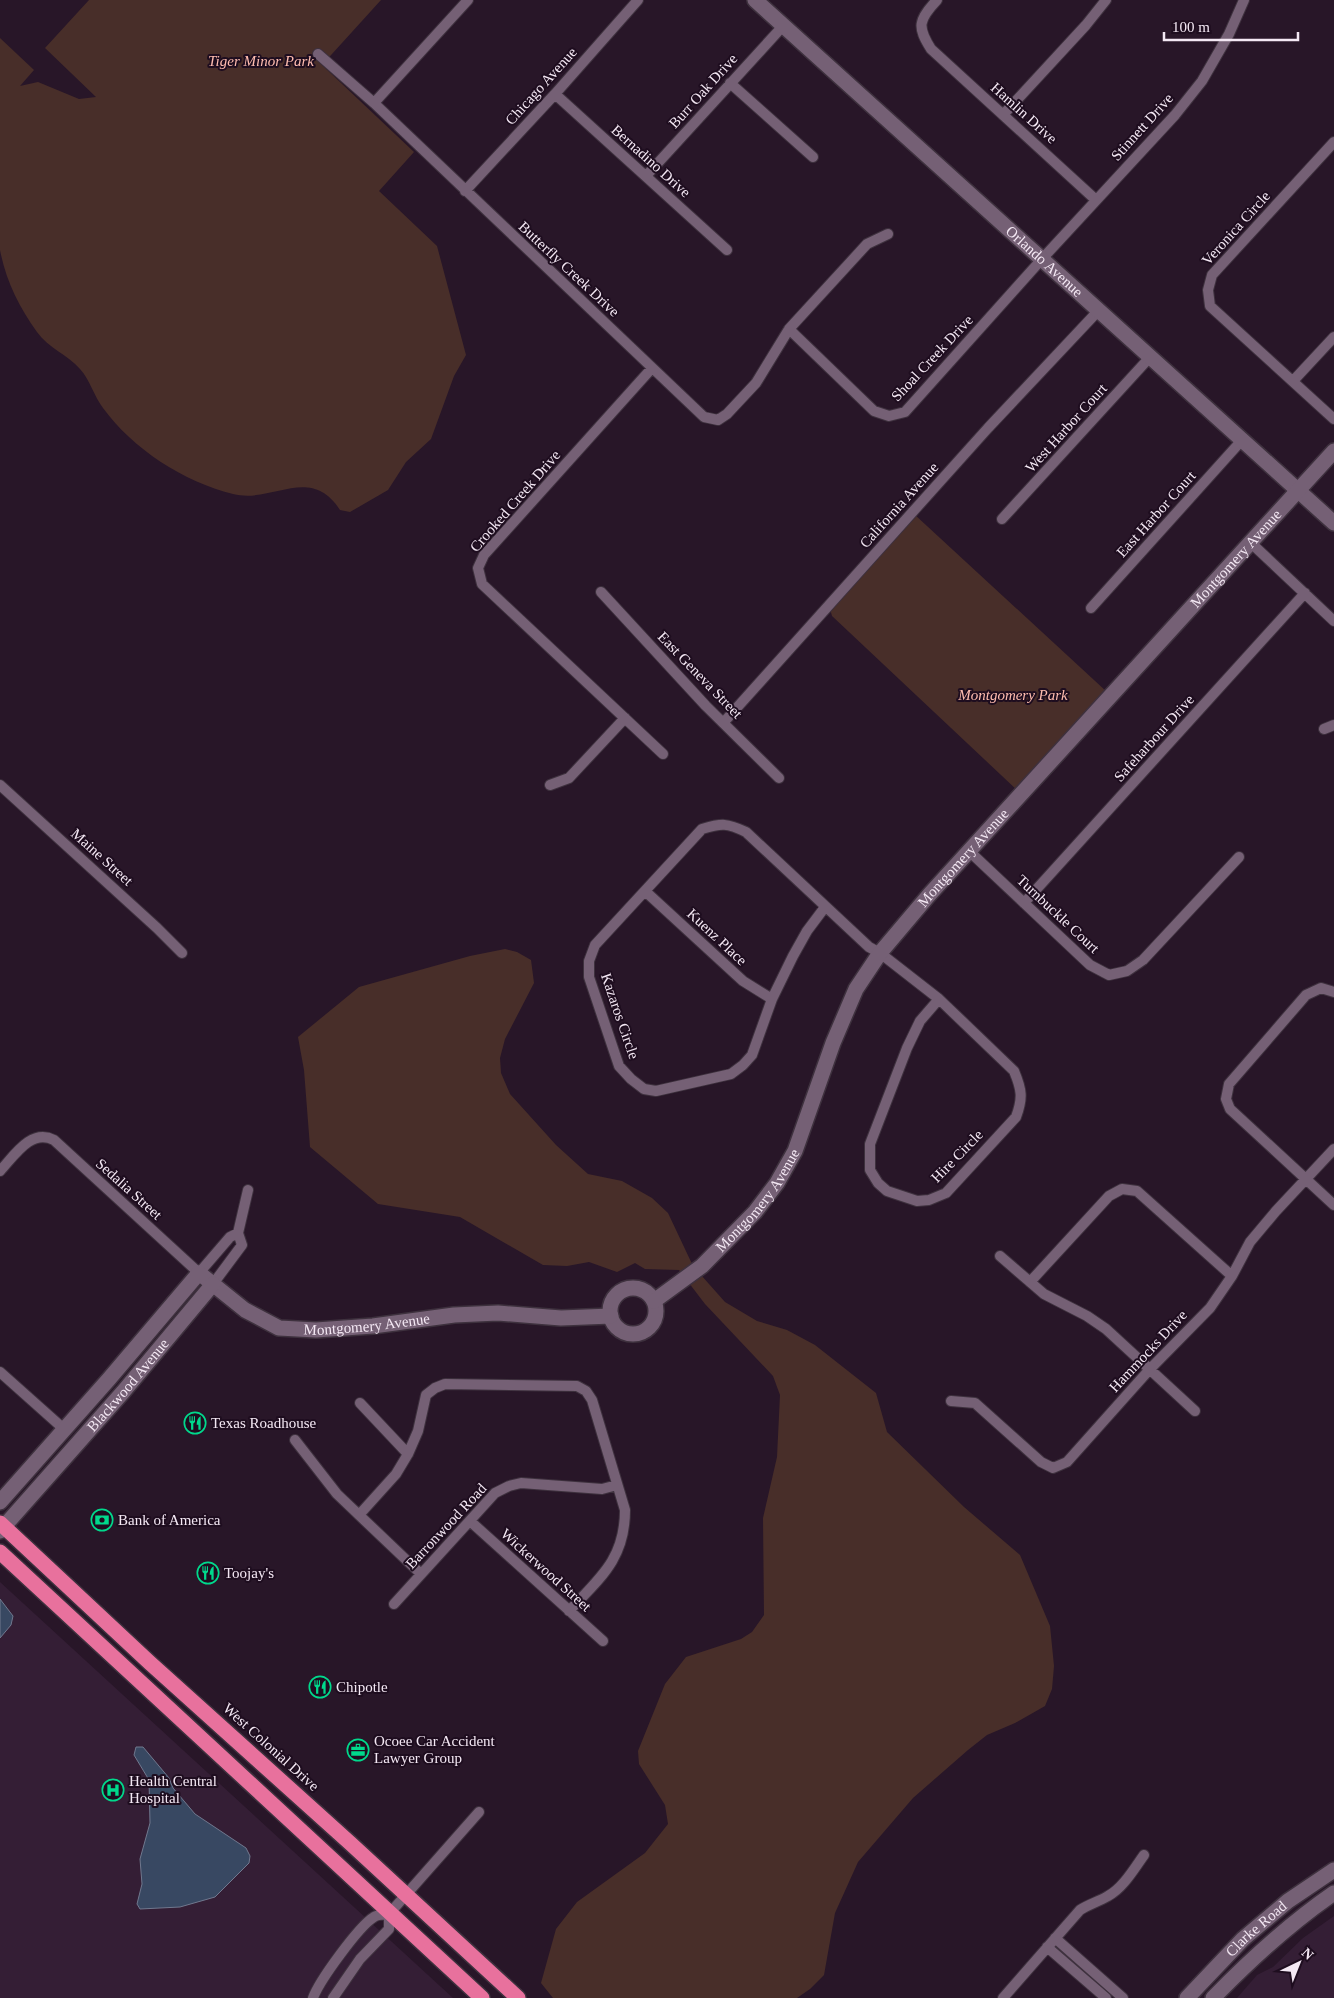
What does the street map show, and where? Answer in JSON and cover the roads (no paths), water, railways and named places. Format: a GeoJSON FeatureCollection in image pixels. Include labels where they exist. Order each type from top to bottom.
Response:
{"type":"FeatureCollection","features":[{"type":"Feature","properties":{"kind":"highway","name":"West Colonial Drive"},"geometry":{"type":"LineString","coordinates":[[1,1527],[329,1823],[518,1998]]}},
{"type":"Feature","properties":{"kind":"highway"},"geometry":{"type":"LineString","coordinates":[[0,1552],[389,1914],[482,1998]]}},
{"type":"Feature","properties":{"kind":"street"},"geometry":{"type":"LineString","coordinates":[[374,103],[468,0]]}},
{"type":"Feature","properties":{"kind":"street","name":"Chicago Avenue"},"geometry":{"type":"LineString","coordinates":[[465,191],[555,94],[638,0]]}},
{"type":"Feature","properties":{"kind":"street","name":"Orlando Avenue"},"geometry":{"type":"LineString","coordinates":[[754,0],[1334,523]]}},
{"type":"Feature","properties":{"kind":"street","name":"Hamlin Drive"},"geometry":{"type":"LineString","coordinates":[[937,0],[921,24],[921,33],[931,49],[1096,200]]}},
{"type":"Feature","properties":{"kind":"street"},"geometry":{"type":"LineString","coordinates":[[1004,115],[1086,25],[1106,0]]}},
{"type":"Feature","properties":{"kind":"street","name":"Stinnett Drive"},"geometry":{"type":"LineString","coordinates":[[1042,258],[1175,115],[1202,81],[1229,34],[1244,0]]}},
{"type":"Feature","properties":{"kind":"street","name":"Burr Oak Drive"},"geometry":{"type":"LineString","coordinates":[[646,176],[783,26]]}},
{"type":"Feature","properties":{"kind":"street","name":"Butterfly Creek Drive"},"geometry":{"type":"LineString","coordinates":[[318,54],[374,103],[704,417],[718,420],[727,414],[756,383],[789,329]]}},
{"type":"Feature","properties":{"kind":"street"},"geometry":{"type":"LineString","coordinates":[[730,83],[813,157]]}},
{"type":"Feature","properties":{"kind":"street","name":"Bernadino Drive"},"geometry":{"type":"LineString","coordinates":[[555,94],[727,250]]}},
{"type":"Feature","properties":{"kind":"street","name":"Veronica Circle"},"geometry":{"type":"LineString","coordinates":[[1334,142],[1212,276],[1208,290],[1210,306],[1334,418]]}},
{"type":"Feature","properties":{"kind":"street"},"geometry":{"type":"LineString","coordinates":[[789,329],[867,244],[888,234]]}},
{"type":"Feature","properties":{"kind":"street","name":"Shoal Creek Drive"},"geometry":{"type":"LineString","coordinates":[[789,329],[874,411],[889,416],[905,412],[1042,258]]}},
{"type":"Feature","properties":{"kind":"street","name":"California Avenue"},"geometry":{"type":"LineString","coordinates":[[724,722],[988,428],[1099,310]]}},
{"type":"Feature","properties":{"kind":"street"},"geometry":{"type":"LineString","coordinates":[[1293,381],[1334,337]]}},
{"type":"Feature","properties":{"kind":"street","name":"West Harbor Court"},"geometry":{"type":"LineString","coordinates":[[1002,519],[1151,356]]}},
{"type":"Feature","properties":{"kind":"street","name":"Crooked Creek Drive"},"geometry":{"type":"LineString","coordinates":[[652,368],[484,555],[478,568],[482,584],[663,754]]}},
{"type":"Feature","properties":{"kind":"street","name":"East Harbor Court"},"geometry":{"type":"LineString","coordinates":[[1091,608],[1243,439]]}},
{"type":"Feature","properties":{"kind":"street","name":"Montgomery Avenue"},"geometry":{"type":"LineString","coordinates":[[654,1301],[702,1266],[755,1212],[777,1183],[795,1151],[833,1043],[856,989],[880,953],[969,851],[1334,451]]}},
{"type":"Feature","properties":{"kind":"street"},"geometry":{"type":"LineString","coordinates":[[1250,542],[1334,621]]}},
{"type":"Feature","properties":{"kind":"street","name":"East Geneva Street"},"geometry":{"type":"LineString","coordinates":[[601,592],[706,706],[779,778]]}},
{"type":"Feature","properties":{"kind":"street","name":"Safeharbour Drive"},"geometry":{"type":"LineString","coordinates":[[1024,903],[1305,593]]}},
{"type":"Feature","properties":{"kind":"street"},"geometry":{"type":"LineString","coordinates":[[550,785],[569,778],[625,718]]}},
{"type":"Feature","properties":{"kind":"street"},"geometry":{"type":"LineString","coordinates":[[1324,729],[1334,725]]}},
{"type":"Feature","properties":{"kind":"street","name":"Maine Street"},"geometry":{"type":"LineString","coordinates":[[0,785],[182,953]]}},
{"type":"Feature","properties":{"kind":"street","name":"Kazaros Circle"},"geometry":{"type":"LineString","coordinates":[[825,907],[807,931],[772,999],[752,1055],[743,1065],[731,1074],[656,1090],[644,1089],[619,1066],[589,977],[590,961],[595,945],[702,830],[718,824],[730,824],[746,832],[869,947],[880,953]]}},
{"type":"Feature","properties":{"kind":"street","name":"Turnbuckle Court"},"geometry":{"type":"LineString","coordinates":[[969,851],[1090,965],[1109,975],[1127,971],[1143,960],[1239,857]]}},
{"type":"Feature","properties":{"kind":"street","name":"Kuenz Place"},"geometry":{"type":"LineString","coordinates":[[645,891],[743,981],[772,999]]}},
{"type":"Feature","properties":{"kind":"street","name":"Hire Circle"},"geometry":{"type":"LineString","coordinates":[[880,953],[939,999],[1014,1071],[1020,1086],[1022,1102],[1016,1117],[946,1193],[929,1200],[917,1201],[887,1191],[878,1183],[870,1170],[870,1144],[907,1048],[920,1021],[939,999]]}},
{"type":"Feature","properties":{"kind":"street"},"geometry":{"type":"LineString","coordinates":[[1334,992],[1322,988],[1306,995],[1229,1084],[1226,1099],[1230,1109],[1334,1205]]}},
{"type":"Feature","properties":{"kind":"street","name":"Sedalia Street"},"geometry":{"type":"LineString","coordinates":[[0,1171],[26,1143],[36,1136],[46,1136],[54,1140],[199,1273]]}},
{"type":"Feature","properties":{"kind":"street","name":"Hammocks Drive"},"geometry":{"type":"LineString","coordinates":[[951,1401],[975,1403],[1042,1462],[1053,1468],[1067,1462],[1150,1369],[1210,1308],[1232,1276],[1250,1242],[1334,1149]]}},
{"type":"Feature","properties":{"kind":"street","name":"Blackwood Avenue"},"geometry":{"type":"LineString","coordinates":[[1,1527],[123,1392],[213,1284],[242,1245],[238,1233],[248,1190]]}},
{"type":"Feature","properties":{"kind":"street"},"geometry":{"type":"LineString","coordinates":[[1030,1282],[1109,1196],[1122,1190],[1137,1191],[1232,1276]]}},
{"type":"Feature","properties":{"kind":"street","name":"Blackwood Avenue"},"geometry":{"type":"LineString","coordinates":[[0,1502],[65,1430],[230,1237],[238,1233]]}},
{"type":"Feature","properties":{"kind":"street"},"geometry":{"type":"LineString","coordinates":[[1000,1256],[1050,1298],[1087,1316],[1106,1329],[1195,1411]]}},
{"type":"Feature","properties":{"kind":"street","name":"Montgomery Avenue"},"geometry":{"type":"LineString","coordinates":[[199,1273],[245,1310],[279,1328],[316,1330],[373,1326],[454,1315],[498,1313],[561,1318],[611,1316]]}},
{"type":"Feature","properties":{"kind":"street"},"geometry":{"type":"LineString","coordinates":[[630,1288],[642,1290],[654,1301],[656,1309],[652,1324],[639,1333],[626,1333],[619,1329],[611,1316],[612,1302],[622,1291],[630,1288]]}},
{"type":"Feature","properties":{"kind":"street"},"geometry":{"type":"LineString","coordinates":[[90,1429],[92,1413],[113,1388],[122,1364]]}},
{"type":"Feature","properties":{"kind":"street"},"geometry":{"type":"LineString","coordinates":[[0,1372],[65,1430]]}},
{"type":"Feature","properties":{"kind":"street"},"geometry":{"type":"LineString","coordinates":[[359,1515],[396,1474],[408,1454],[418,1431],[426,1395],[435,1388],[445,1384],[577,1386],[586,1391],[592,1400],[625,1510],[625,1528],[613,1562],[569,1611]]}},
{"type":"Feature","properties":{"kind":"street"},"geometry":{"type":"LineString","coordinates":[[360,1403],[408,1454]]}},
{"type":"Feature","properties":{"kind":"street"},"geometry":{"type":"LineString","coordinates":[[296,1440],[338,1494],[421,1574]]}},
{"type":"Feature","properties":{"kind":"street","name":"Barronwood Road"},"geometry":{"type":"LineString","coordinates":[[394,1604],[496,1493],[509,1486],[521,1483],[602,1489],[617,1484]]}},
{"type":"Feature","properties":{"kind":"street","name":"Wickerwood Street"},"geometry":{"type":"LineString","coordinates":[[470,1521],[603,1641]]}},
{"type":"Feature","properties":{"kind":"street"},"geometry":{"type":"LineString","coordinates":[[313,1998],[350,1942],[375,1916],[389,1914],[479,1812]]}},
{"type":"Feature","properties":{"kind":"street"},"geometry":{"type":"LineString","coordinates":[[1003,1998],[1080,1910],[1108,1896],[1119,1888],[1144,1855]]}},
{"type":"Feature","properties":{"kind":"street","name":"Clarke Road"},"geometry":{"type":"LineString","coordinates":[[1187,1998],[1243,1939],[1288,1901],[1334,1870]]}},
{"type":"Feature","properties":{"kind":"street","name":"Clarke Road"},"geometry":{"type":"LineString","coordinates":[[1213,1998],[1266,1946],[1301,1916],[1334,1893]]}},
{"type":"Feature","properties":{"kind":"street"},"geometry":{"type":"LineString","coordinates":[[333,1998],[360,1959],[389,1929],[389,1914]]}},
{"type":"Feature","properties":{"kind":"street"},"geometry":{"type":"LineString","coordinates":[[1055,1938],[1123,1998]]}},
{"type":"Feature","properties":{"kind":"street"},"geometry":{"type":"LineString","coordinates":[[1047,1947],[1106,1998]]}},
{"type":"Feature","properties":{"kind":"water"},"geometry":{"type":"Polygon","coordinates":[[[0,1599],[13,1616],[11,1625],[0,1638],[0,1599]]]}},
{"type":"Feature","properties":{"kind":"water"},"geometry":{"type":"Polygon","coordinates":[[[136,1747],[143,1747],[169,1778],[173,1788],[195,1814],[246,1848],[250,1856],[249,1863],[215,1897],[180,1907],[140,1909],[137,1904],[142,1884],[140,1859],[150,1823],[149,1780],[134,1755],[136,1747]]]}},
{"type":"Feature","properties":{"kind":"place","name":"Texas Roadhouse"},"geometry":{"type":"Point","coordinates":[195,1423]}},
{"type":"Feature","properties":{"kind":"place","name":"Bank of America"},"geometry":{"type":"Point","coordinates":[102,1520]}},
{"type":"Feature","properties":{"kind":"place","name":"Toojay's"},"geometry":{"type":"Point","coordinates":[208,1573]}},
{"type":"Feature","properties":{"kind":"place","name":"Chipotle"},"geometry":{"type":"Point","coordinates":[320,1687]}},
{"type":"Feature","properties":{"kind":"place","name":"Ocoee Car Accident Lawyer Group"},"geometry":{"type":"Point","coordinates":[358,1750]}},
{"type":"Feature","properties":{"kind":"place","name":"Health Central Hospital"},"geometry":{"type":"Point","coordinates":[113,1790]}},
{"type":"Feature","properties":{"kind":"park label","name":"Tiger Minor Park"},"geometry":{"type":"Point","coordinates":[261,61]}},
{"type":"Feature","properties":{"kind":"park label","name":"Montgomery Park"},"geometry":{"type":"Point","coordinates":[1013,695]}}]}
